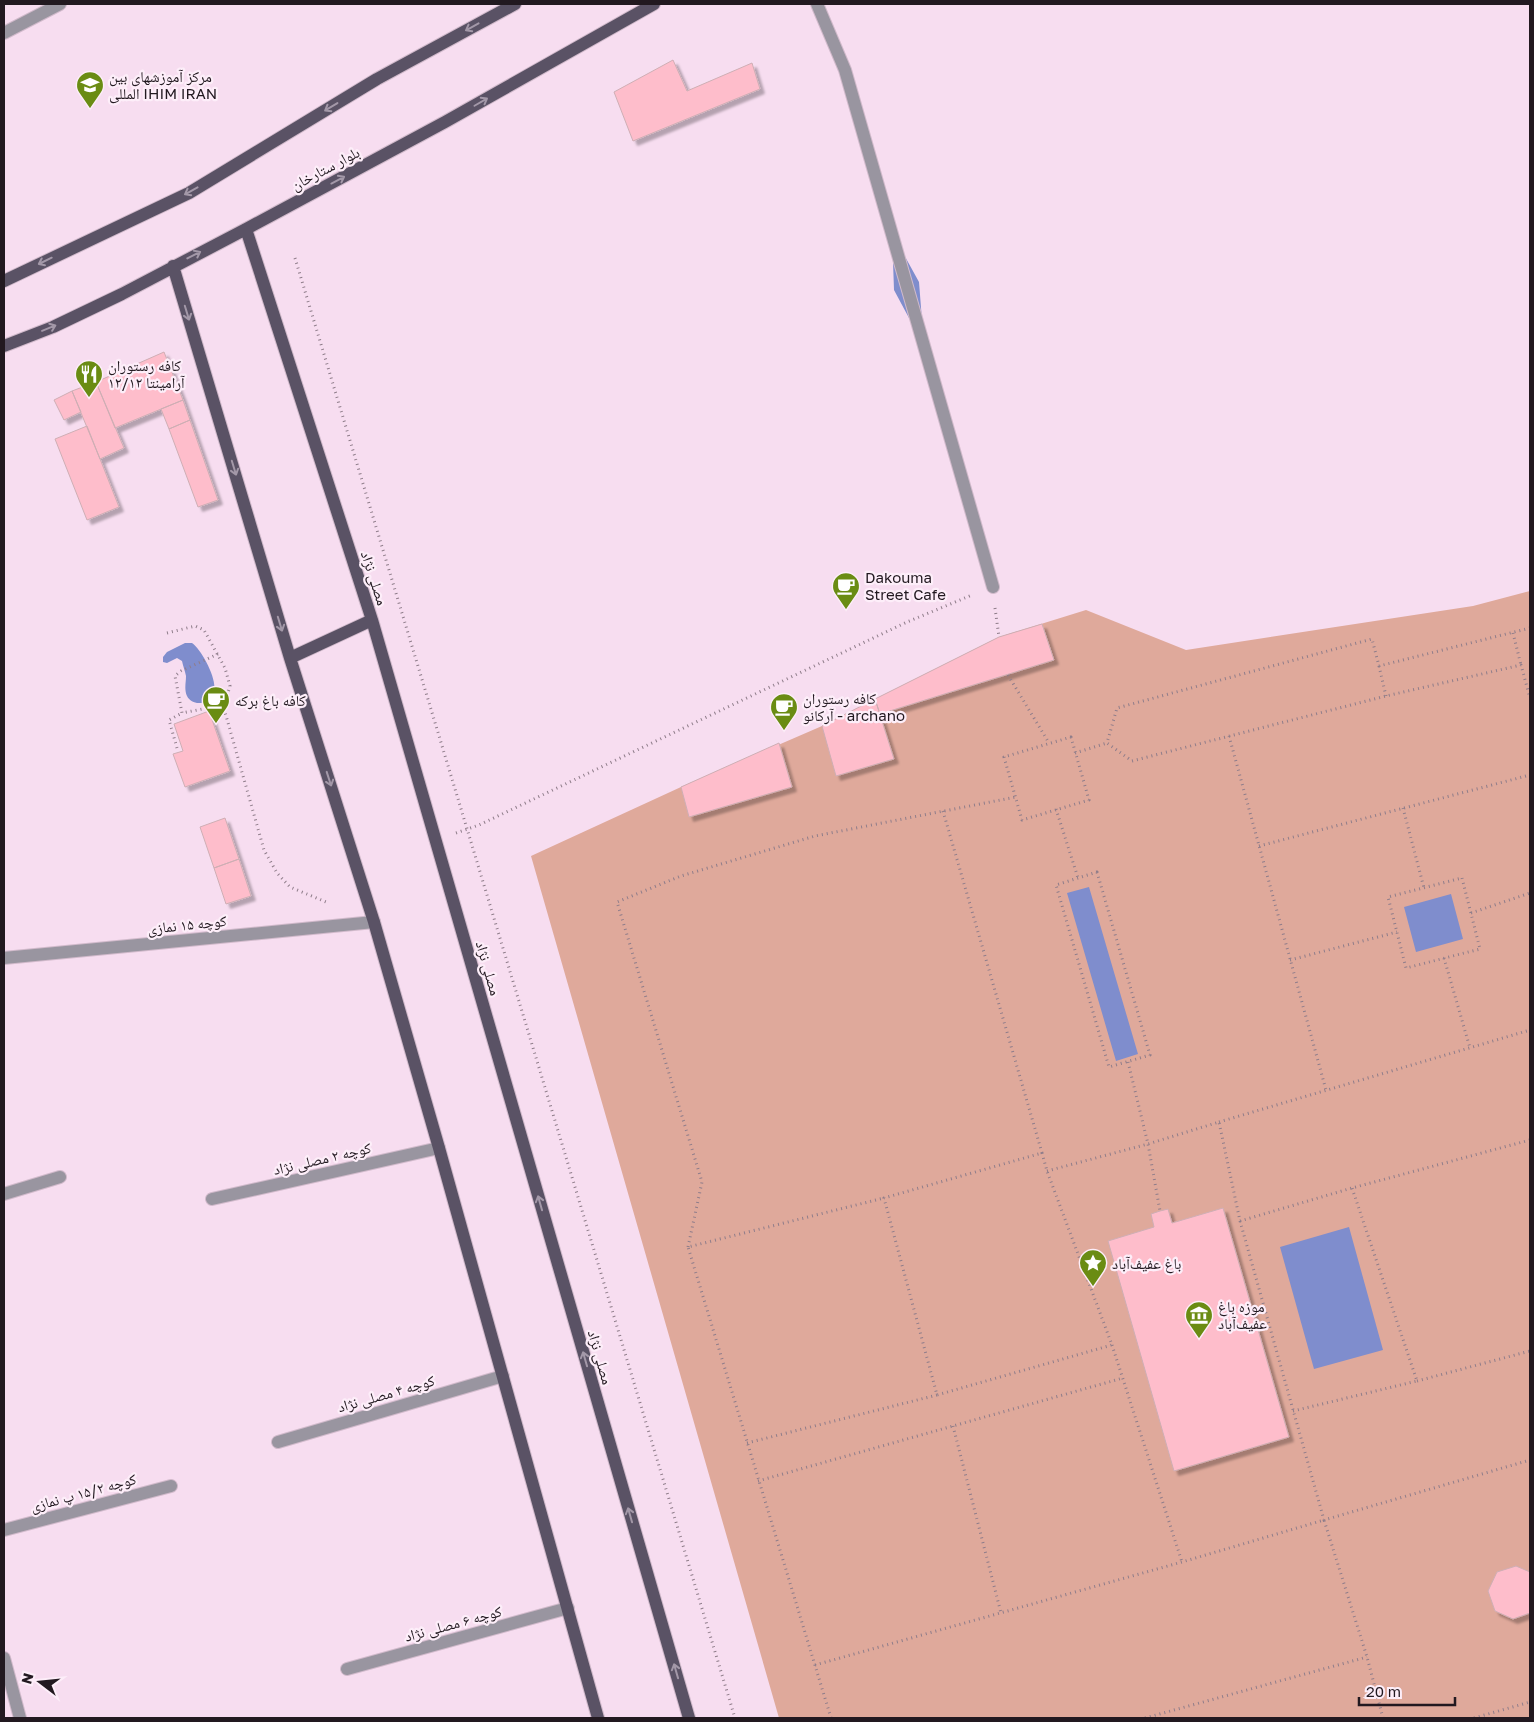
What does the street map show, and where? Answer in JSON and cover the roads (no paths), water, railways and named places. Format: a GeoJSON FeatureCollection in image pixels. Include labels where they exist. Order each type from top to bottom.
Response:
{"type":"FeatureCollection","features":[{"type":"Feature","properties":{"kind":"main road"},"geometry":{"type":"LineString","coordinates":[[4,280],[188,193],[377,80],[515,4]]}},
{"type":"Feature","properties":{"kind":"main road","name":"بلوار ستارخان"},"geometry":{"type":"LineString","coordinates":[[4,346],[54,327],[246,230],[446,122],[654,4]]}},
{"type":"Feature","properties":{"kind":"main road","name":"مصلی نژاد"},"geometry":{"type":"LineString","coordinates":[[246,230],[372,620],[689,1718]]}},
{"type":"Feature","properties":{"kind":"main road"},"geometry":{"type":"LineString","coordinates":[[173,266],[290,658],[374,922],[440,1148],[598,1718]]}},
{"type":"Feature","properties":{"kind":"main road"},"geometry":{"type":"LineString","coordinates":[[290,658],[372,620]]}},
{"type":"Feature","properties":{"kind":"street"},"geometry":{"type":"LineString","coordinates":[[4,33],[60,4]]}},
{"type":"Feature","properties":{"kind":"street"},"geometry":{"type":"LineString","coordinates":[[817,4],[845,70],[992,587]]}},
{"type":"Feature","properties":{"kind":"street","name":"کوچه ۱۵ نمازی"},"geometry":{"type":"LineString","coordinates":[[4,958],[374,922]]}},
{"type":"Feature","properties":{"kind":"street","name":"کوچه ۲ مصلی نژاد"},"geometry":{"type":"LineString","coordinates":[[212,1199],[440,1148]]}},
{"type":"Feature","properties":{"kind":"street"},"geometry":{"type":"LineString","coordinates":[[4,1194],[60,1177]]}},
{"type":"Feature","properties":{"kind":"street","name":"کوچه ۴ مصلی نژاد"},"geometry":{"type":"LineString","coordinates":[[278,1442],[502,1376]]}},
{"type":"Feature","properties":{"kind":"street","name":"کوچه ۱۵/۲ پ نمازی"},"geometry":{"type":"LineString","coordinates":[[4,1530],[171,1486]]}},
{"type":"Feature","properties":{"kind":"street","name":"کوچه ۶ مصلی نژاد"},"geometry":{"type":"LineString","coordinates":[[347,1669],[568,1608]]}},
{"type":"Feature","properties":{"kind":"street"},"geometry":{"type":"LineString","coordinates":[[4,1658],[20,1718]]}},
{"type":"Feature","properties":{"kind":"water"},"geometry":{"type":"Polygon","coordinates":[[[892,233],[919,282],[924,346],[894,290],[892,233]]]}},
{"type":"Feature","properties":{"kind":"water"},"geometry":{"type":"Polygon","coordinates":[[[185,643],[192,643],[196,647],[209,667],[215,690],[207,701],[196,703],[187,696],[185,688],[186,676],[182,661],[177,658],[167,663],[163,662],[163,657],[167,652],[185,643]]]}},
{"type":"Feature","properties":{"kind":"water"},"geometry":{"type":"Polygon","coordinates":[[[1089,887],[1138,1054],[1116,1061],[1067,893],[1089,887]]]}},
{"type":"Feature","properties":{"kind":"water"},"geometry":{"type":"Polygon","coordinates":[[[1451,894],[1463,939],[1416,952],[1404,907],[1451,894]]]}},
{"type":"Feature","properties":{"kind":"water"},"geometry":{"type":"Polygon","coordinates":[[[1349,1227],[1383,1350],[1314,1369],[1280,1247],[1349,1227]]]}},
{"type":"Feature","properties":{"kind":"place","name":"مرکز آموزشهای بین المللی IHIM IRAN"},"geometry":{"type":"Point","coordinates":[90,109]}},
{"type":"Feature","properties":{"kind":"place","name":"کافه رستوران آرامینتا ۱۲/۱۲"},"geometry":{"type":"Point","coordinates":[89,398]}},
{"type":"Feature","properties":{"kind":"place","name":"Dakouma Street Cafe"},"geometry":{"type":"Point","coordinates":[846,610]}},
{"type":"Feature","properties":{"kind":"place","name":"کافه باغ برکه"},"geometry":{"type":"Point","coordinates":[216,724]}},
{"type":"Feature","properties":{"kind":"place","name":"کافه رستوران آرکانو - archano"},"geometry":{"type":"Point","coordinates":[784,731]}},
{"type":"Feature","properties":{"kind":"place","name":"باغ عفیف‌آباد"},"geometry":{"type":"Point","coordinates":[1093,1287]}},
{"type":"Feature","properties":{"kind":"place","name":"موزه باغ عفیف‌آباد"},"geometry":{"type":"Point","coordinates":[1199,1339]}}]}
